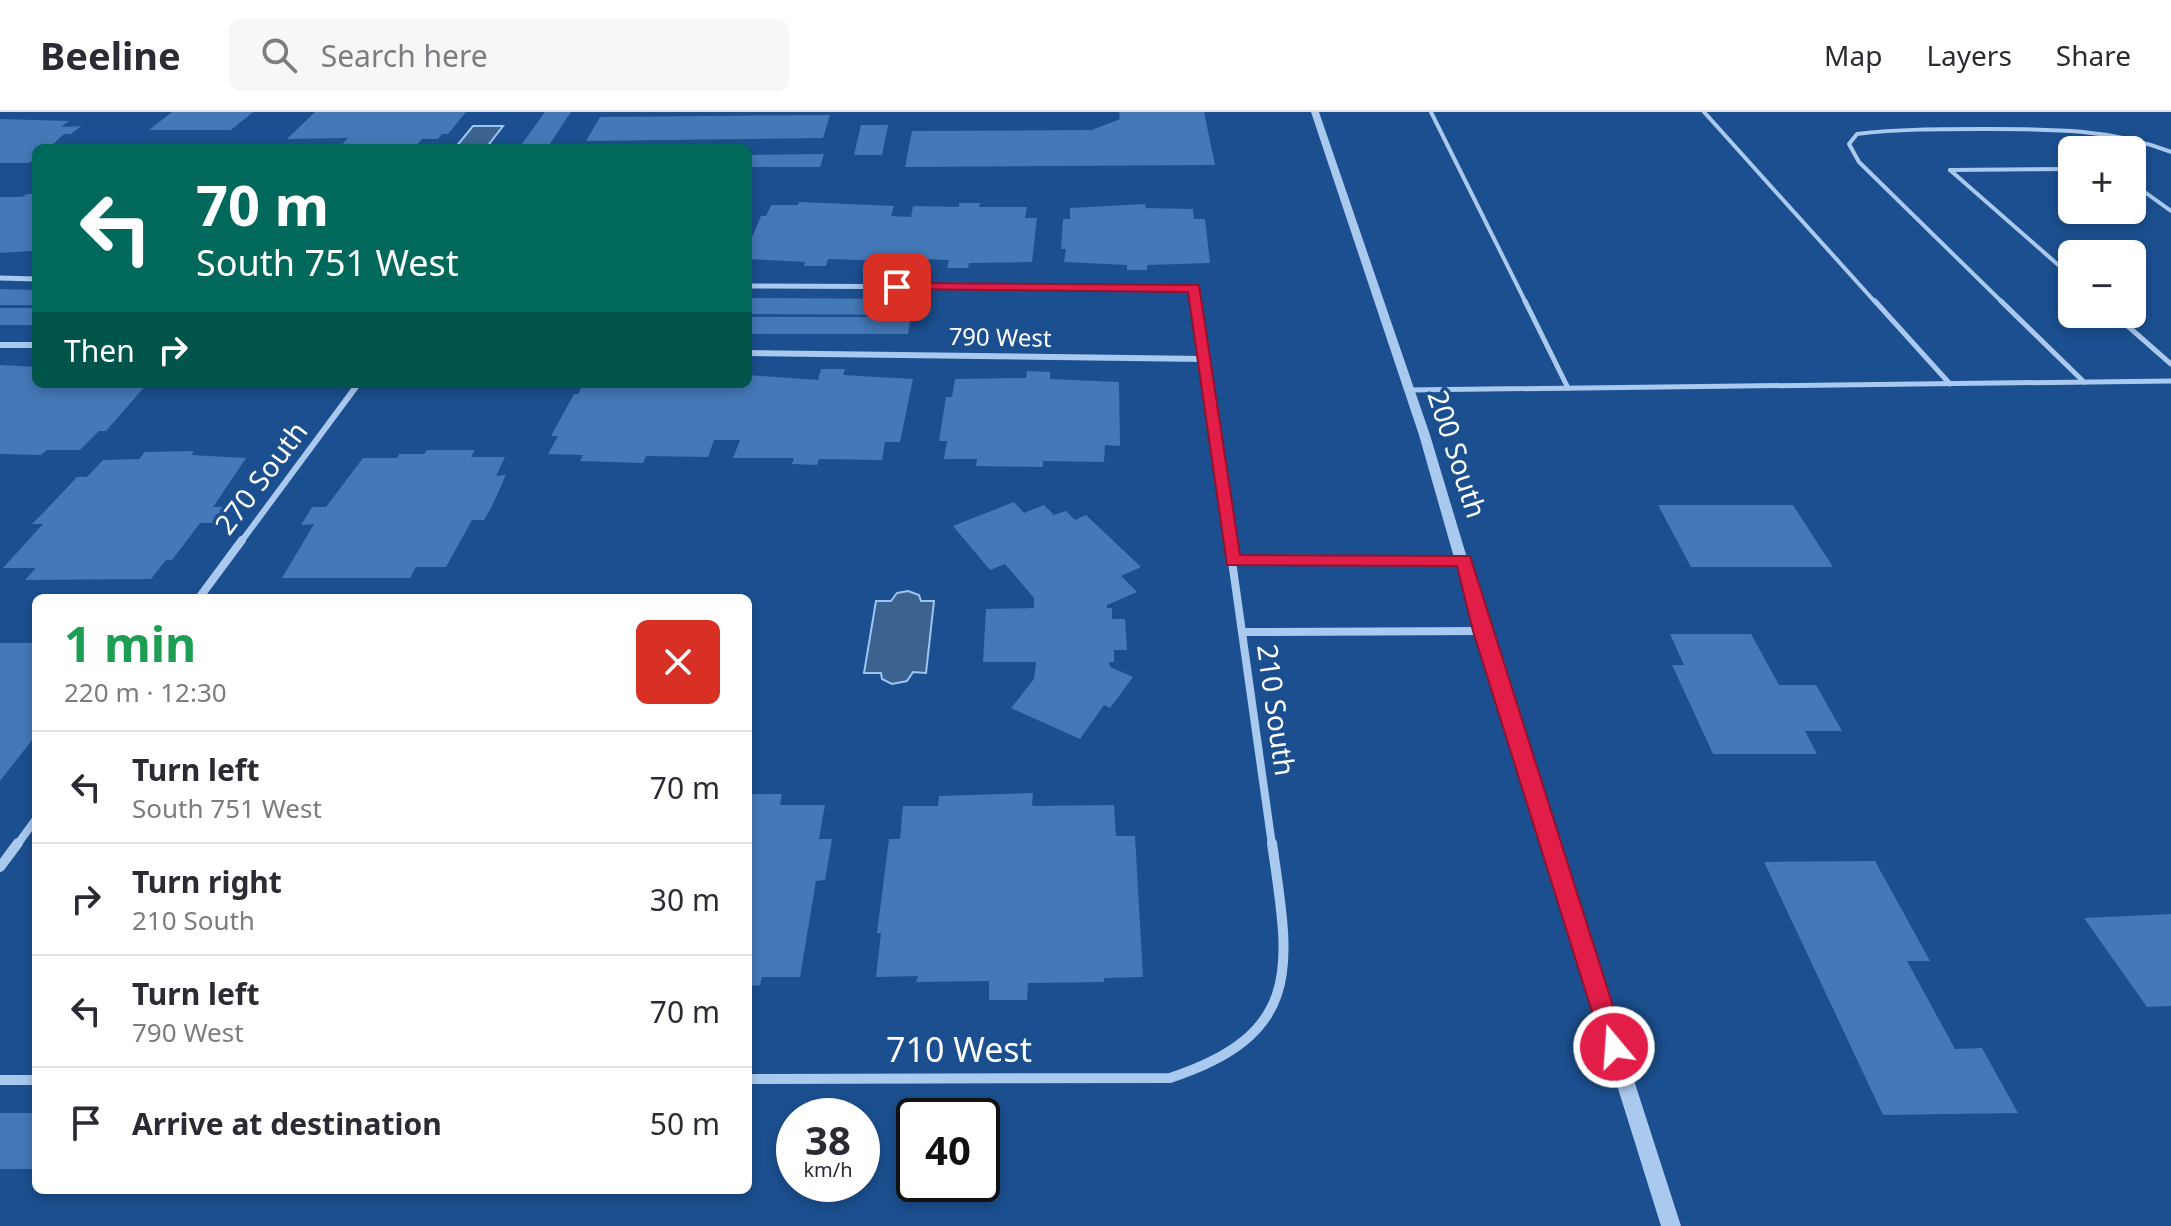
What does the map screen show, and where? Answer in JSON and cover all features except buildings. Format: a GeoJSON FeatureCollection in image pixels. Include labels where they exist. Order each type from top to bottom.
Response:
{"type":"FeatureCollection","features":[{"type":"Feature","properties":{"kind":"street","name":"200 South"},"geometry":{"type":"LineString","coordinates":[[1315,112],[1464,560],[1482,631],[1671,1226]]}},
{"type":"Feature","properties":{"kind":"street"},"geometry":{"type":"LineString","coordinates":[[0,278],[32,279]]}},
{"type":"Feature","properties":{"kind":"street","name":"790 West"},"geometry":{"type":"LineString","coordinates":[[752,286],[1194,288]]}},
{"type":"Feature","properties":{"kind":"street","name":"210 South"},"geometry":{"type":"LineString","coordinates":[[1170,1078],[1209,1067],[1241,1046],[1266,1020],[1280,995],[1286,943],[1194,288]]}},
{"type":"Feature","properties":{"kind":"street"},"geometry":{"type":"LineString","coordinates":[[0,345],[32,345]]}},
{"type":"Feature","properties":{"kind":"street","name":"790 West"},"geometry":{"type":"LineString","coordinates":[[752,353],[1204,359]]}},
{"type":"Feature","properties":{"kind":"street","name":"270 South"},"geometry":{"type":"LineString","coordinates":[[202,594],[355,388]]}},
{"type":"Feature","properties":{"kind":"street"},"geometry":{"type":"LineString","coordinates":[[1233,561],[1464,560]]}},
{"type":"Feature","properties":{"kind":"street"},"geometry":{"type":"LineString","coordinates":[[1243,632],[1482,631]]}},
{"type":"Feature","properties":{"kind":"street"},"geometry":{"type":"LineString","coordinates":[[0,867],[32,824]]}},
{"type":"Feature","properties":{"kind":"street","name":"710 West"},"geometry":{"type":"LineString","coordinates":[[752,1079],[1170,1078]]}},
{"type":"Feature","properties":{"kind":"street"},"geometry":{"type":"LineString","coordinates":[[0,1080],[32,1080]]}},
{"type":"Feature","properties":{"kind":"lane"},"geometry":{"type":"LineString","coordinates":[[1431,112],[1568,388]]}},
{"type":"Feature","properties":{"kind":"lane"},"geometry":{"type":"LineString","coordinates":[[1704,112],[1950,384]]}},
{"type":"Feature","properties":{"kind":"lane"},"geometry":{"type":"LineString","coordinates":[[2084,382],[1859,162],[1849,144],[1857,134],[1889,130],[2073,129],[2116,135],[2171,152]]}},
{"type":"Feature","properties":{"kind":"lane"},"geometry":{"type":"LineString","coordinates":[[2058,169],[1950,170],[2058,265]]}},
{"type":"Feature","properties":{"kind":"lane"},"geometry":{"type":"LineString","coordinates":[[2146,193],[2171,211]]}},
{"type":"Feature","properties":{"kind":"lane"},"geometry":{"type":"LineString","coordinates":[[2130,328],[2171,364]]}},
{"type":"Feature","properties":{"kind":"lane"},"geometry":{"type":"LineString","coordinates":[[1409,390],[2171,381]]}},
{"type":"Feature","properties":{"kind":"water"},"geometry":{"type":"Polygon","coordinates":[[[473,126],[503,126],[489,144],[458,144],[473,126]]]}},
{"type":"Feature","properties":{"kind":"water"},"geometry":{"type":"Polygon","coordinates":[[[908,591],[919,595],[921,601],[934,601],[926,673],[913,672],[907,681],[892,684],[882,679],[881,673],[864,673],[876,601],[891,601],[897,593],[908,591]]]}},
{"type":"Feature","properties":{"kind":"route"},"geometry":{"type":"LineString","coordinates":[[897,287],[1194,288],[1233,561],[1464,560],[1482,631],[1614,1047]]}}]}
